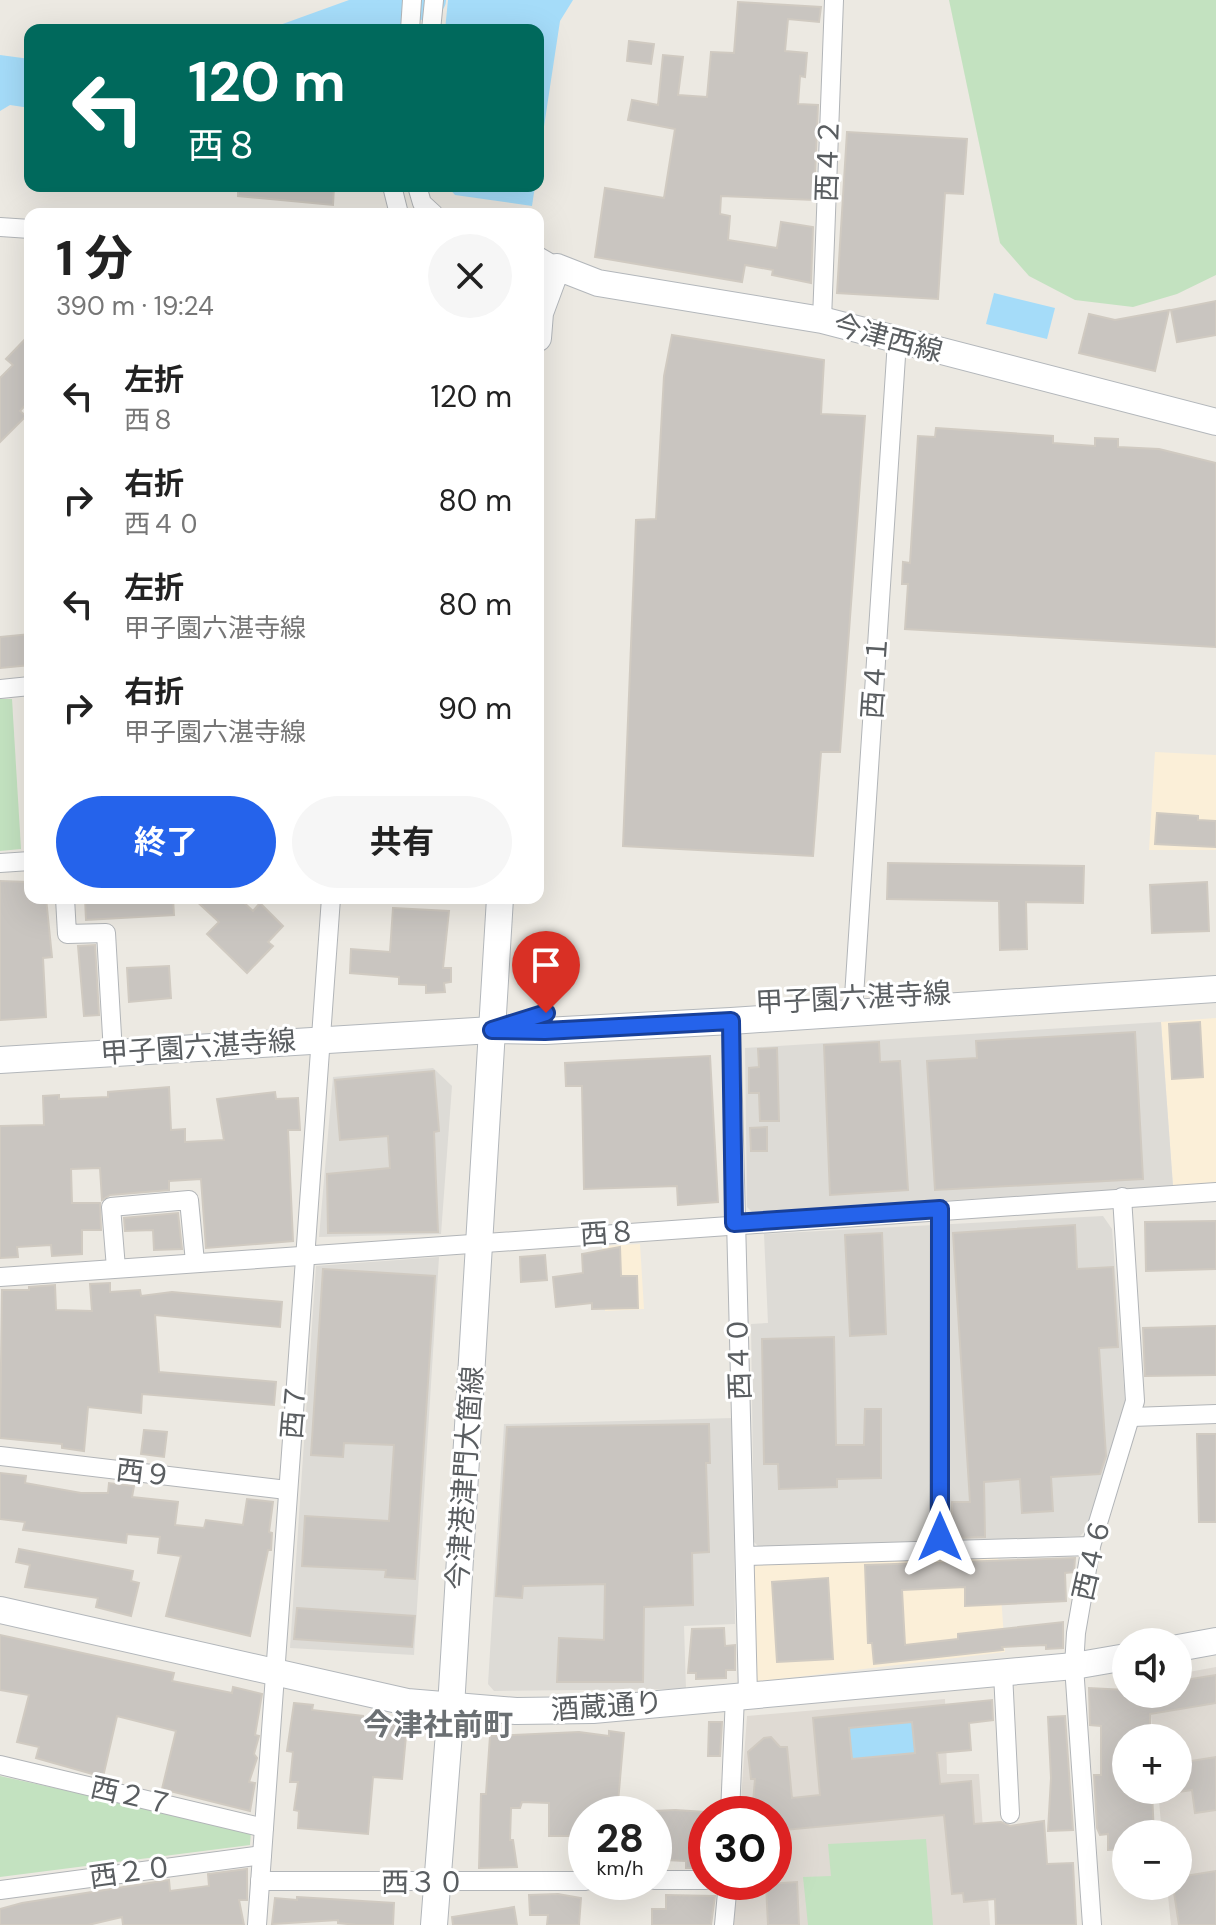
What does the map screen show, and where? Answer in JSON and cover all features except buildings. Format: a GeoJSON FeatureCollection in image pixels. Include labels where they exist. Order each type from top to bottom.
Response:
{"type":"FeatureCollection","features":[{"type":"Feature","properties":{"kind":"main road","name":"今津西線"},"geometry":{"type":"LineString","coordinates":[[544,262],[598,283],[822,320],[1216,422]]}},
{"type":"Feature","properties":{"kind":"main road","name":"今津港津門大箇線"},"geometry":{"type":"LineString","coordinates":[[434,1925],[451,1707],[500,904]]}},
{"type":"Feature","properties":{"kind":"main road","name":"甲子園六湛寺線"},"geometry":{"type":"LineString","coordinates":[[0,1060],[323,1039],[731,1021],[854,1006],[1216,974]]}},
{"type":"Feature","properties":{"kind":"main road","name":"甲子園六湛寺線"},"geometry":{"type":"LineString","coordinates":[[492,1030],[546,1013],[854,1006],[1216,989]]}},
{"type":"Feature","properties":{"kind":"main road","name":"酒蔵通り"},"geometry":{"type":"LineString","coordinates":[[0,1610],[407,1702],[516,1711],[593,1710],[1003,1673],[1112,1659]]}},
{"type":"Feature","properties":{"kind":"main road"},"geometry":{"type":"LineString","coordinates":[[1192,1645],[1216,1641]]}},
{"type":"Feature","properties":{"kind":"street"},"geometry":{"type":"LineString","coordinates":[[410,24],[412,0]]}},
{"type":"Feature","properties":{"kind":"street"},"geometry":{"type":"LineString","coordinates":[[432,24],[434,0]]}},
{"type":"Feature","properties":{"kind":"street","name":"西４２"},"geometry":{"type":"LineString","coordinates":[[822,320],[834,0]]}},
{"type":"Feature","properties":{"kind":"street"},"geometry":{"type":"LineString","coordinates":[[0,227],[24,229]]}},
{"type":"Feature","properties":{"kind":"street","name":"西４１"},"geometry":{"type":"LineString","coordinates":[[854,1006],[897,341]]}},
{"type":"Feature","properties":{"kind":"street"},"geometry":{"type":"LineString","coordinates":[[0,689],[24,687]]}},
{"type":"Feature","properties":{"kind":"street"},"geometry":{"type":"LineString","coordinates":[[0,863],[24,861]]}},
{"type":"Feature","properties":{"kind":"street"},"geometry":{"type":"LineString","coordinates":[[65,904],[67,934],[106,933],[113,1053]]}},
{"type":"Feature","properties":{"kind":"street","name":"西７"},"geometry":{"type":"LineString","coordinates":[[257,1925],[331,904]]}},
{"type":"Feature","properties":{"kind":"street","name":"西４０"},"geometry":{"type":"LineString","coordinates":[[731,1021],[734,1223],[746,1556],[742,1696],[732,1796]]}},
{"type":"Feature","properties":{"kind":"street","name":"西８"},"geometry":{"type":"LineString","coordinates":[[0,1277],[734,1223],[1216,1192]]}},
{"type":"Feature","properties":{"kind":"street","name":"西４６"},"geometry":{"type":"LineString","coordinates":[[1092,1925],[1074,1666],[1076,1633],[1091,1546],[1135,1401],[1122,1197]]}},
{"type":"Feature","properties":{"kind":"street"},"geometry":{"type":"LineString","coordinates":[[116,1268],[111,1207],[189,1200],[195,1262]]}},
{"type":"Feature","properties":{"kind":"street"},"geometry":{"type":"LineString","coordinates":[[939,1549],[940,1209]]}},
{"type":"Feature","properties":{"kind":"street"},"geometry":{"type":"LineString","coordinates":[[1132,1417],[1216,1414]]}},
{"type":"Feature","properties":{"kind":"street","name":"西９"},"geometry":{"type":"LineString","coordinates":[[0,1456],[287,1490]]}},
{"type":"Feature","properties":{"kind":"street"},"geometry":{"type":"LineString","coordinates":[[746,1556],[1091,1546]]}},
{"type":"Feature","properties":{"kind":"street"},"geometry":{"type":"LineString","coordinates":[[1003,1673],[1010,1814]]}},
{"type":"Feature","properties":{"kind":"street","name":"西２７"},"geometry":{"type":"LineString","coordinates":[[0,1765],[264,1828]]}},
{"type":"Feature","properties":{"kind":"street","name":"西２０"},"geometry":{"type":"LineString","coordinates":[[0,1890],[262,1855]]}},
{"type":"Feature","properties":{"kind":"street","name":"西３０"},"geometry":{"type":"LineString","coordinates":[[260,1881],[568,1881]]}},
{"type":"Feature","properties":{"kind":"street"},"geometry":{"type":"LineString","coordinates":[[724,1925],[726,1900]]}},
{"type":"Feature","properties":{"kind":"shaded area"},"geometry":{"type":"Polygon","coordinates":[[[1155,752],[1216,755],[1216,850],[1149,850],[1155,752]]]}},
{"type":"Feature","properties":{"kind":"shaded area"},"geometry":{"type":"Polygon","coordinates":[[[1216,1018],[1216,1183],[1173,1186],[1161,1022],[1216,1018]]]}},
{"type":"Feature","properties":{"kind":"shaded area"},"geometry":{"type":"Polygon","coordinates":[[[1161,1022],[1173,1186],[753,1213],[747,1207],[745,1048],[1161,1022]]]}},
{"type":"Feature","properties":{"kind":"shaded area"},"geometry":{"type":"Polygon","coordinates":[[[433,1068],[452,1086],[441,1234],[319,1237],[333,1077],[433,1068]]]}},
{"type":"Feature","properties":{"kind":"shaded area"},"geometry":{"type":"Polygon","coordinates":[[[1103,1216],[1112,1229],[1126,1414],[1089,1527],[1080,1536],[761,1549],[754,1542],[751,1324],[768,1323],[764,1234],[1103,1216]]]}},
{"type":"Feature","properties":{"kind":"shaded area"},"geometry":{"type":"Polygon","coordinates":[[[640,1244],[644,1309],[605,1311],[602,1246],[640,1244]]]}},
{"type":"Feature","properties":{"kind":"shaded area"},"geometry":{"type":"Polygon","coordinates":[[[439,1257],[414,1655],[290,1648],[316,1266],[439,1257]]]}},
{"type":"Feature","properties":{"kind":"shaded area"},"geometry":{"type":"Polygon","coordinates":[[[733,1418],[735,1624],[684,1626],[686,1689],[494,1691],[488,1684],[504,1424],[733,1418]]]}},
{"type":"Feature","properties":{"kind":"shaded area"},"geometry":{"type":"Polygon","coordinates":[[[998,1553],[1005,1652],[755,1682],[751,1571],[761,1561],[998,1553]]]}},
{"type":"Feature","properties":{"kind":"shaded area"},"geometry":{"type":"Polygon","coordinates":[[[1216,1667],[1216,1925],[1171,1925],[1168,1900],[1192,1900],[1192,1820],[1161,1820],[1159,1804],[1192,1804],[1192,1724],[1152,1724],[1150,1708],[1192,1708],[1192,1671],[1216,1667]]]}},
{"type":"Feature","properties":{"kind":"shaded area"},"geometry":{"type":"Polygon","coordinates":[[[945,1699],[947,1774],[979,1774],[990,1925],[732,1925],[734,1900],[792,1900],[792,1796],[741,1796],[747,1716],[945,1699]]]}},
{"type":"Feature","properties":{"kind":"green space"},"geometry":{"type":"Polygon","coordinates":[[[949,0],[1216,0],[1216,275],[1177,294],[1133,307],[1075,300],[1029,276],[1000,243],[949,0]]]}},
{"type":"Feature","properties":{"kind":"green space"},"geometry":{"type":"Polygon","coordinates":[[[0,699],[12,699],[21,849],[0,851],[0,699]]]}},
{"type":"Feature","properties":{"kind":"green space"},"geometry":{"type":"Polygon","coordinates":[[[0,1776],[251,1831],[250,1845],[0,1877],[0,1776]]]}},
{"type":"Feature","properties":{"kind":"green space"},"geometry":{"type":"Polygon","coordinates":[[[926,1839],[933,1925],[808,1925],[803,1877],[831,1876],[828,1844],[926,1839]]]}},
{"type":"Feature","properties":{"kind":"water"},"geometry":{"type":"Polygon","coordinates":[[[349,0],[388,0],[386,24],[283,24],[349,0]]]}},
{"type":"Feature","properties":{"kind":"water"},"geometry":{"type":"Polygon","coordinates":[[[448,0],[573,0],[560,21],[544,126],[544,24],[446,24],[448,0]]]}},
{"type":"Feature","properties":{"kind":"water"},"geometry":{"type":"Polygon","coordinates":[[[0,55],[24,58],[24,107],[10,105],[0,111],[0,55]]]}},
{"type":"Feature","properties":{"kind":"water"},"geometry":{"type":"Polygon","coordinates":[[[452,192],[534,192],[532,206],[455,195],[452,192]]]}},
{"type":"Feature","properties":{"kind":"water"},"geometry":{"type":"Polygon","coordinates":[[[994,293],[1055,308],[1047,339],[986,324],[994,293]]]}},
{"type":"Feature","properties":{"kind":"water"},"geometry":{"type":"Polygon","coordinates":[[[912,1722],[915,1753],[852,1759],[849,1728],[912,1722]]]}},
{"type":"Feature","properties":{"kind":"waterway"},"geometry":{"type":"LineString","coordinates":[[359,24],[430,0]]}},
{"type":"Feature","properties":{"kind":"district","name":"今津社前町"},"geometry":{"type":"Point","coordinates":[438,1724]}},
{"type":"Feature","properties":{"kind":"route"},"geometry":{"type":"LineString","coordinates":[[546,1013],[492,1030],[545,1031],[731,1021],[734,1223],[940,1209],[940,1537]]}}]}
